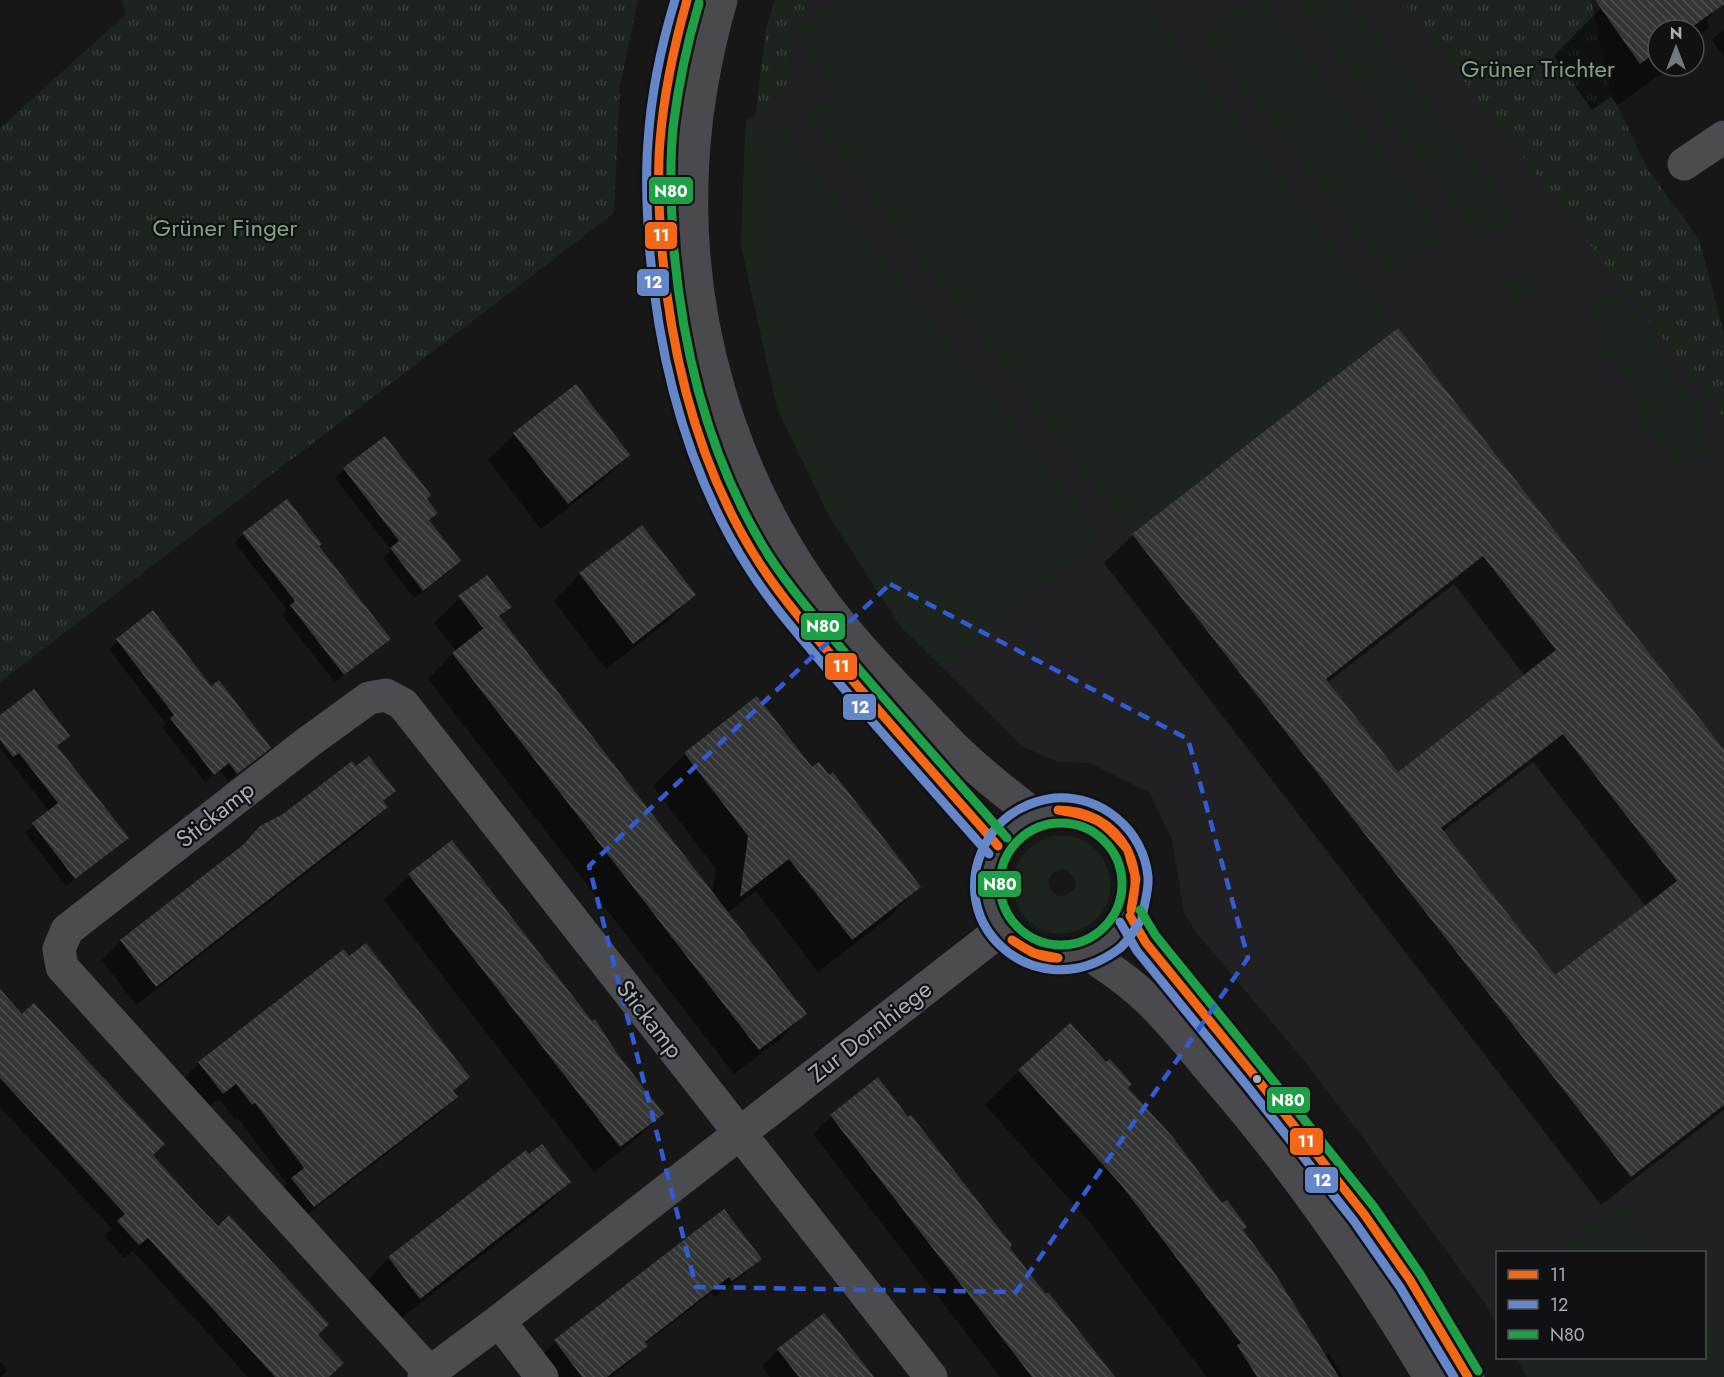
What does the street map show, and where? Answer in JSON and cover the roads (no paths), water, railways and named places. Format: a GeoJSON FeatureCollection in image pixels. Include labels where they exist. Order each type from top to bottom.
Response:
{"type":"FeatureCollection","features":[{"type":"Feature","properties":{"kind":"street"},"geometry":{"type":"LineString","coordinates":[[687,0],[674,50],[662,114],[659,205],[663,271],[672,338],[689,407],[702,445],[741,534],[781,594],[859,689],[998,846]]}},
{"type":"Feature","properties":{"kind":"street"},"geometry":{"type":"LineString","coordinates":[[721,0],[708,52],[697,117],[692,183],[692,234],[697,286],[707,343],[724,408],[747,469],[778,531],[807,580],[826,606],[878,668],[948,742],[985,776],[1034,815]]}},
{"type":"Feature","properties":{"kind":"street"},"geometry":{"type":"LineString","coordinates":[[1684,164],[1724,136]]}},
{"type":"Feature","properties":{"kind":"street","name":"Stickamp"},"geometry":{"type":"LineString","coordinates":[[427,1375],[62,967],[60,949],[67,930],[288,757],[369,698],[386,695],[403,704],[739,1133]]}},
{"type":"Feature","properties":{"kind":"street"},"geometry":{"type":"LineString","coordinates":[[1071,810],[1095,818],[1116,833],[1128,851],[1136,872],[1136,894],[1130,916],[1113,939],[1088,954],[1061,959],[1034,954],[1011,940],[1002,930],[991,910],[987,888],[989,866],[998,846],[1013,827],[1034,815],[1071,810]]}},
{"type":"Feature","properties":{"kind":"street"},"geometry":{"type":"LineString","coordinates":[[1130,916],[1146,943],[1364,1214],[1410,1280],[1468,1377]]}},
{"type":"Feature","properties":{"kind":"street","name":"Zur Dornhiege"},"geometry":{"type":"LineString","coordinates":[[427,1375],[1002,930]]}},
{"type":"Feature","properties":{"kind":"street"},"geometry":{"type":"LineString","coordinates":[[1088,954],[1115,972],[1144,996],[1247,1111],[1355,1257],[1430,1377]]}},
{"type":"Feature","properties":{"kind":"street"},"geometry":{"type":"LineString","coordinates":[[739,1133],[931,1377]]}},
{"type":"Feature","properties":{"kind":"street"},"geometry":{"type":"LineString","coordinates":[[499,1321],[542,1377]]}},
{"type":"Feature","properties":{"kind":"park label","name":"Grüner Trichter"},"geometry":{"type":"Point","coordinates":[1538,68]}},
{"type":"Feature","properties":{"kind":"park label","name":"Grüner Finger"},"geometry":{"type":"Point","coordinates":[225,227]}}]}
